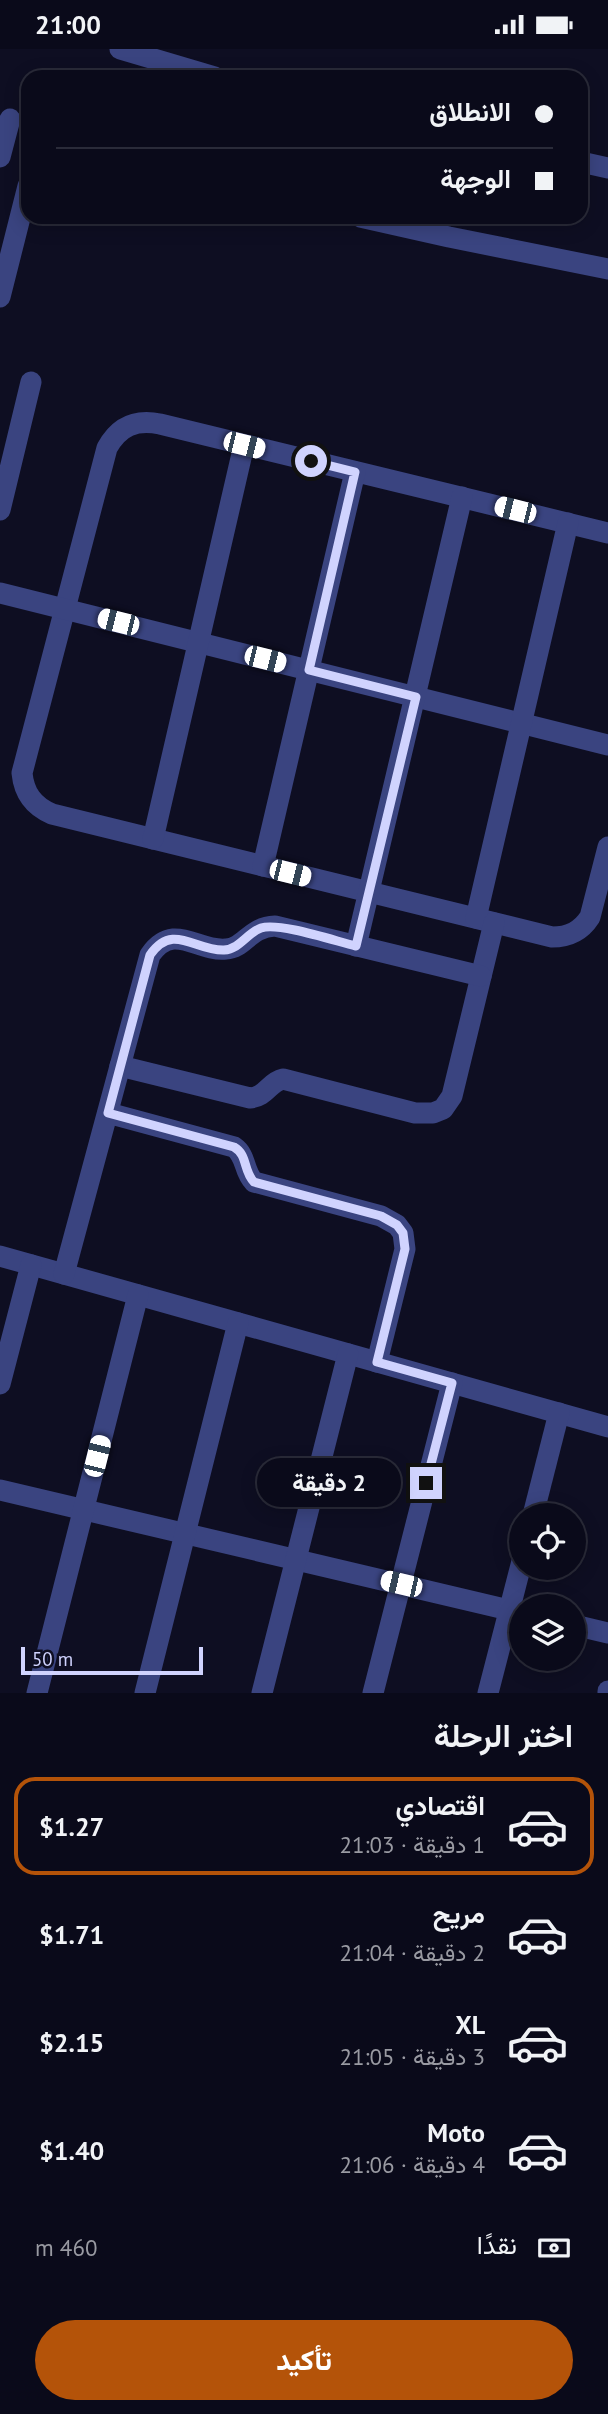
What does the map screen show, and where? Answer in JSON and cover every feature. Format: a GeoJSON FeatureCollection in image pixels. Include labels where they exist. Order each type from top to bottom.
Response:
{"type":"FeatureCollection","features":[{"type":"Feature","properties":{"kind":"street"},"geometry":{"type":"LineString","coordinates":[[120,49],[191,70]]}},
{"type":"Feature","properties":{"kind":"street"},"geometry":{"type":"LineString","coordinates":[[0,157],[13,120]]}},
{"type":"Feature","properties":{"kind":"street"},"geometry":{"type":"LineString","coordinates":[[588,162],[607,162]]}},
{"type":"Feature","properties":{"kind":"street"},"geometry":{"type":"LineString","coordinates":[[0,297],[21,214]]}},
{"type":"Feature","properties":{"kind":"street"},"geometry":{"type":"LineString","coordinates":[[391,224],[608,268]]}},
{"type":"Feature","properties":{"kind":"street"},"geometry":{"type":"LineString","coordinates":[[0,510],[31,382]]}},
{"type":"Feature","properties":{"kind":"street"},"geometry":{"type":"LineString","coordinates":[[608,533],[149,422],[139,422],[120,431],[107,448],[22,773],[27,794],[42,809],[52,814],[545,936],[561,937],[578,931],[601,910],[608,847]]}},
{"type":"Feature","properties":{"kind":"street"},"geometry":{"type":"LineString","coordinates":[[153,839],[244,445]]}},
{"type":"Feature","properties":{"kind":"street"},"geometry":{"type":"LineString","coordinates":[[263,866],[355,472]]}},
{"type":"Feature","properties":{"kind":"street"},"geometry":{"type":"LineString","coordinates":[[356,946],[463,497]]}},
{"type":"Feature","properties":{"kind":"street"},"geometry":{"type":"LineString","coordinates":[[120,1066],[250,1098],[264,1094],[272,1084],[283,1079],[405,1111],[433,1113],[443,1109],[452,1096],[481,976],[485,921],[521,723],[568,523]]}},
{"type":"Feature","properties":{"kind":"street"},"geometry":{"type":"LineString","coordinates":[[0,593],[608,745]]}},
{"type":"Feature","properties":{"kind":"street"},"geometry":{"type":"LineString","coordinates":[[64,1275],[150,955],[162,942],[180,939],[225,950],[239,945],[258,929],[275,926],[481,976]]}},
{"type":"Feature","properties":{"kind":"street"},"geometry":{"type":"LineString","coordinates":[[108,1113],[234,1147],[240,1151],[254,1182],[371,1213],[397,1225],[403,1233],[405,1249],[377,1362]]}},
{"type":"Feature","properties":{"kind":"street"},"geometry":{"type":"LineString","coordinates":[[0,1257],[608,1427]]}},
{"type":"Feature","properties":{"kind":"street"},"geometry":{"type":"LineString","coordinates":[[0,1384],[31,1265]]}},
{"type":"Feature","properties":{"kind":"street"},"geometry":{"type":"LineString","coordinates":[[37,1693],[138,1295]]}},
{"type":"Feature","properties":{"kind":"street"},"geometry":{"type":"LineString","coordinates":[[145,1693],[238,1323]]}},
{"type":"Feature","properties":{"kind":"street"},"geometry":{"type":"LineString","coordinates":[[262,1693],[348,1354]]}},
{"type":"Feature","properties":{"kind":"street"},"geometry":{"type":"LineString","coordinates":[[373,1693],[452,1383]]}},
{"type":"Feature","properties":{"kind":"street"},"geometry":{"type":"LineString","coordinates":[[536,1503],[559,1413]]}},
{"type":"Feature","properties":{"kind":"street"},"geometry":{"type":"LineString","coordinates":[[0,1490],[509,1610]]}},
{"type":"Feature","properties":{"kind":"street"},"geometry":{"type":"LineString","coordinates":[[586,1628],[608,1633]]}},
{"type":"Feature","properties":{"kind":"street"},"geometry":{"type":"LineString","coordinates":[[488,1693],[509,1629]]}},
{"type":"Feature","properties":{"kind":"route"},"geometry":{"type":"LineString","coordinates":[[311,461],[355,472],[309,670],[416,697],[356,946],[275,926],[258,929],[239,945],[225,950],[180,939],[162,942],[150,955],[108,1113],[225,1143],[240,1151],[254,1182],[381,1216],[397,1225],[403,1233],[405,1249],[377,1362],[452,1383],[426,1483]]}}]}
